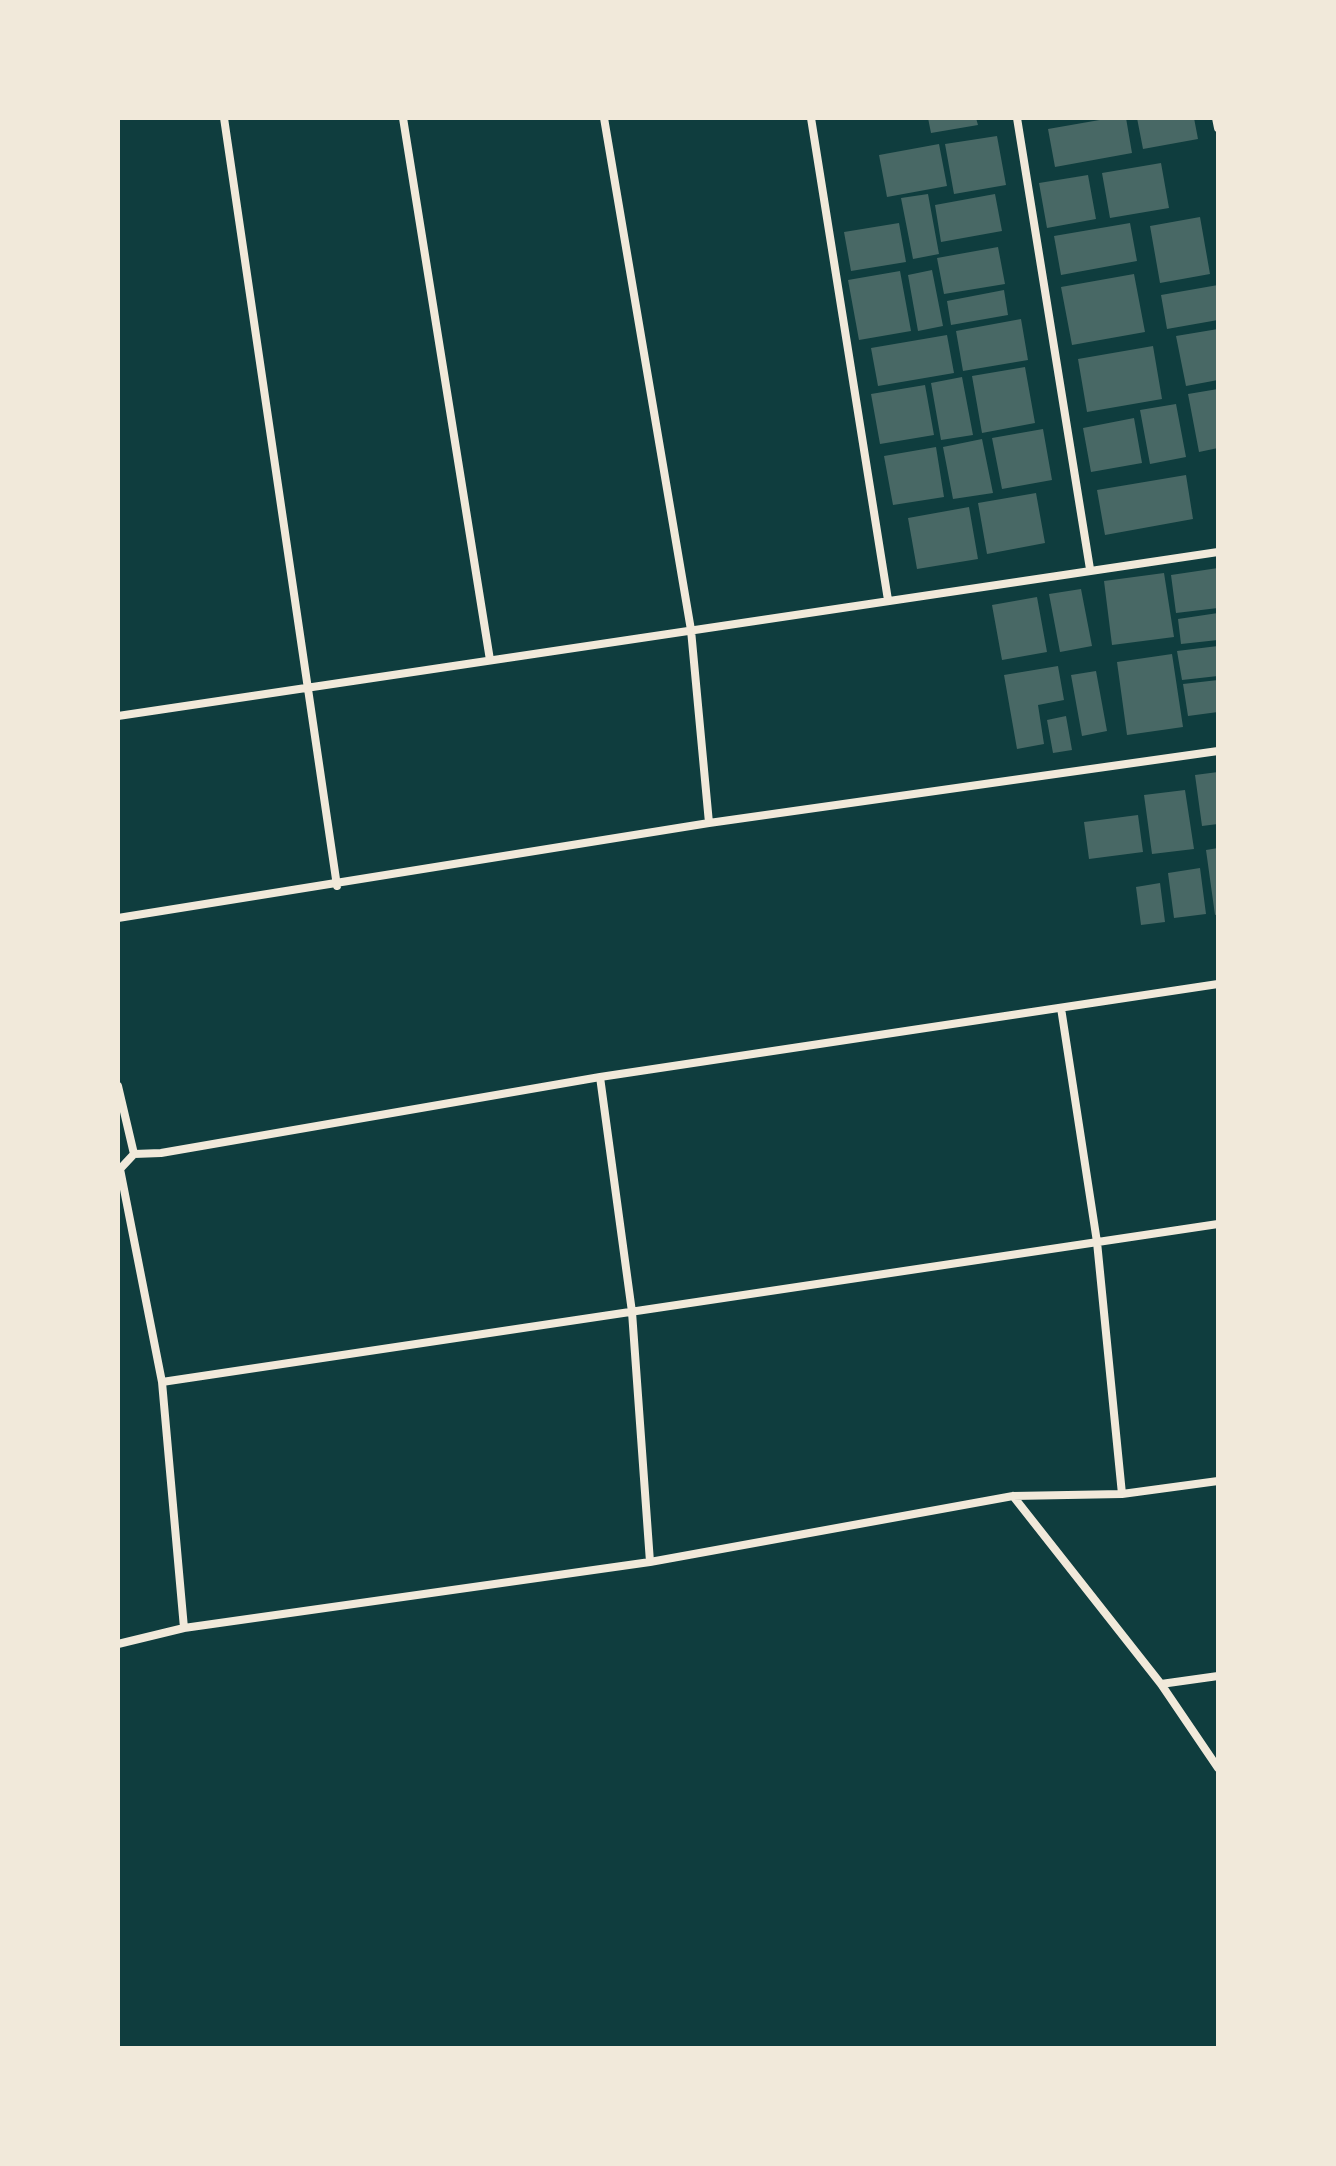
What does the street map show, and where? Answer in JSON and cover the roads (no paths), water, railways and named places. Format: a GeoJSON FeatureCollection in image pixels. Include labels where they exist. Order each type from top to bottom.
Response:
{"type":"FeatureCollection","features":[{"type":"Feature","properties":{"kind":"street"},"geometry":{"type":"LineString","coordinates":[[224,118],[337,886]]}},
{"type":"Feature","properties":{"kind":"street"},"geometry":{"type":"LineString","coordinates":[[403,118],[490,660]]}},
{"type":"Feature","properties":{"kind":"street"},"geometry":{"type":"LineString","coordinates":[[604,118],[691,630],[709,823]]}},
{"type":"Feature","properties":{"kind":"street"},"geometry":{"type":"LineString","coordinates":[[811,118],[888,600]]}},
{"type":"Feature","properties":{"kind":"street"},"geometry":{"type":"LineString","coordinates":[[1017,118],[1090,569]]}},
{"type":"Feature","properties":{"kind":"street"},"geometry":{"type":"LineString","coordinates":[[1216,118],[1218,128]]}},
{"type":"Feature","properties":{"kind":"street"},"geometry":{"type":"LineString","coordinates":[[118,716],[1218,552]]}},
{"type":"Feature","properties":{"kind":"street"},"geometry":{"type":"LineString","coordinates":[[118,918],[337,886],[709,823],[1218,751]]}},
{"type":"Feature","properties":{"kind":"street"},"geometry":{"type":"LineString","coordinates":[[184,1628],[162,1382],[120,1169],[134,1154],[177,1150],[600,1077],[1218,984]]}},
{"type":"Feature","properties":{"kind":"street"},"geometry":{"type":"LineString","coordinates":[[1061,1008],[1097,1242],[1122,1494]]}},
{"type":"Feature","properties":{"kind":"street"},"geometry":{"type":"LineString","coordinates":[[600,1077],[632,1312],[650,1562]]}},
{"type":"Feature","properties":{"kind":"street"},"geometry":{"type":"LineString","coordinates":[[118,1086],[134,1154]]}},
{"type":"Feature","properties":{"kind":"street"},"geometry":{"type":"LineString","coordinates":[[162,1382],[1218,1224]]}},
{"type":"Feature","properties":{"kind":"street"},"geometry":{"type":"LineString","coordinates":[[118,1644],[184,1628],[650,1562],[1013,1496],[1122,1494],[1218,1481]]}},
{"type":"Feature","properties":{"kind":"street"},"geometry":{"type":"LineString","coordinates":[[1013,1496],[1161,1684],[1218,1768]]}},
{"type":"Feature","properties":{"kind":"street"},"geometry":{"type":"LineString","coordinates":[[1161,1684],[1218,1676]]}}]}
